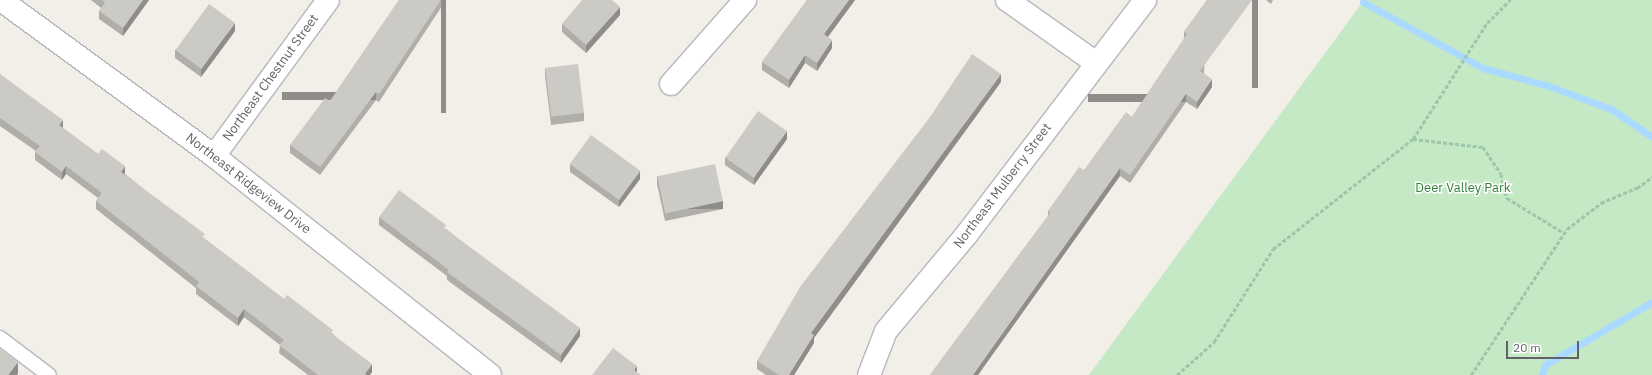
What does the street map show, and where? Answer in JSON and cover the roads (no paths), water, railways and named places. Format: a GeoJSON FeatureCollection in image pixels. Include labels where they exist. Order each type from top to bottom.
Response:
{"type":"FeatureCollection","features":[{"type":"Feature","properties":{"kind":"street","name":"Northeast Ridgeview Drive"},"geometry":{"type":"LineString","coordinates":[[1,0],[214,156],[490,375]]}},
{"type":"Feature","properties":{"kind":"street","name":"Northeast Chestnut Street"},"geometry":{"type":"LineString","coordinates":[[214,156],[328,0]]}},
{"type":"Feature","properties":{"kind":"street"},"geometry":{"type":"LineString","coordinates":[[671,84],[745,0]]}},
{"type":"Feature","properties":{"kind":"street"},"geometry":{"type":"LineString","coordinates":[[1007,0],[1096,63]]}},
{"type":"Feature","properties":{"kind":"street","name":"Northeast Mulberry Street"},"geometry":{"type":"LineString","coordinates":[[869,375],[886,331],[967,234],[1145,0]]}},
{"type":"Feature","properties":{"kind":"lane"},"geometry":{"type":"LineString","coordinates":[[0,338],[50,375]]}},
{"type":"Feature","properties":{"kind":"waterway"},"geometry":{"type":"LineString","coordinates":[[1363,2],[1483,68],[1549,86],[1611,109],[1652,137]]}},
{"type":"Feature","properties":{"kind":"waterway"},"geometry":{"type":"LineString","coordinates":[[1542,375],[1545,365],[1652,302]]}},
{"type":"Feature","properties":{"kind":"park label","name":"Deer Valley Park"},"geometry":{"type":"Point","coordinates":[1463,188]}}]}
